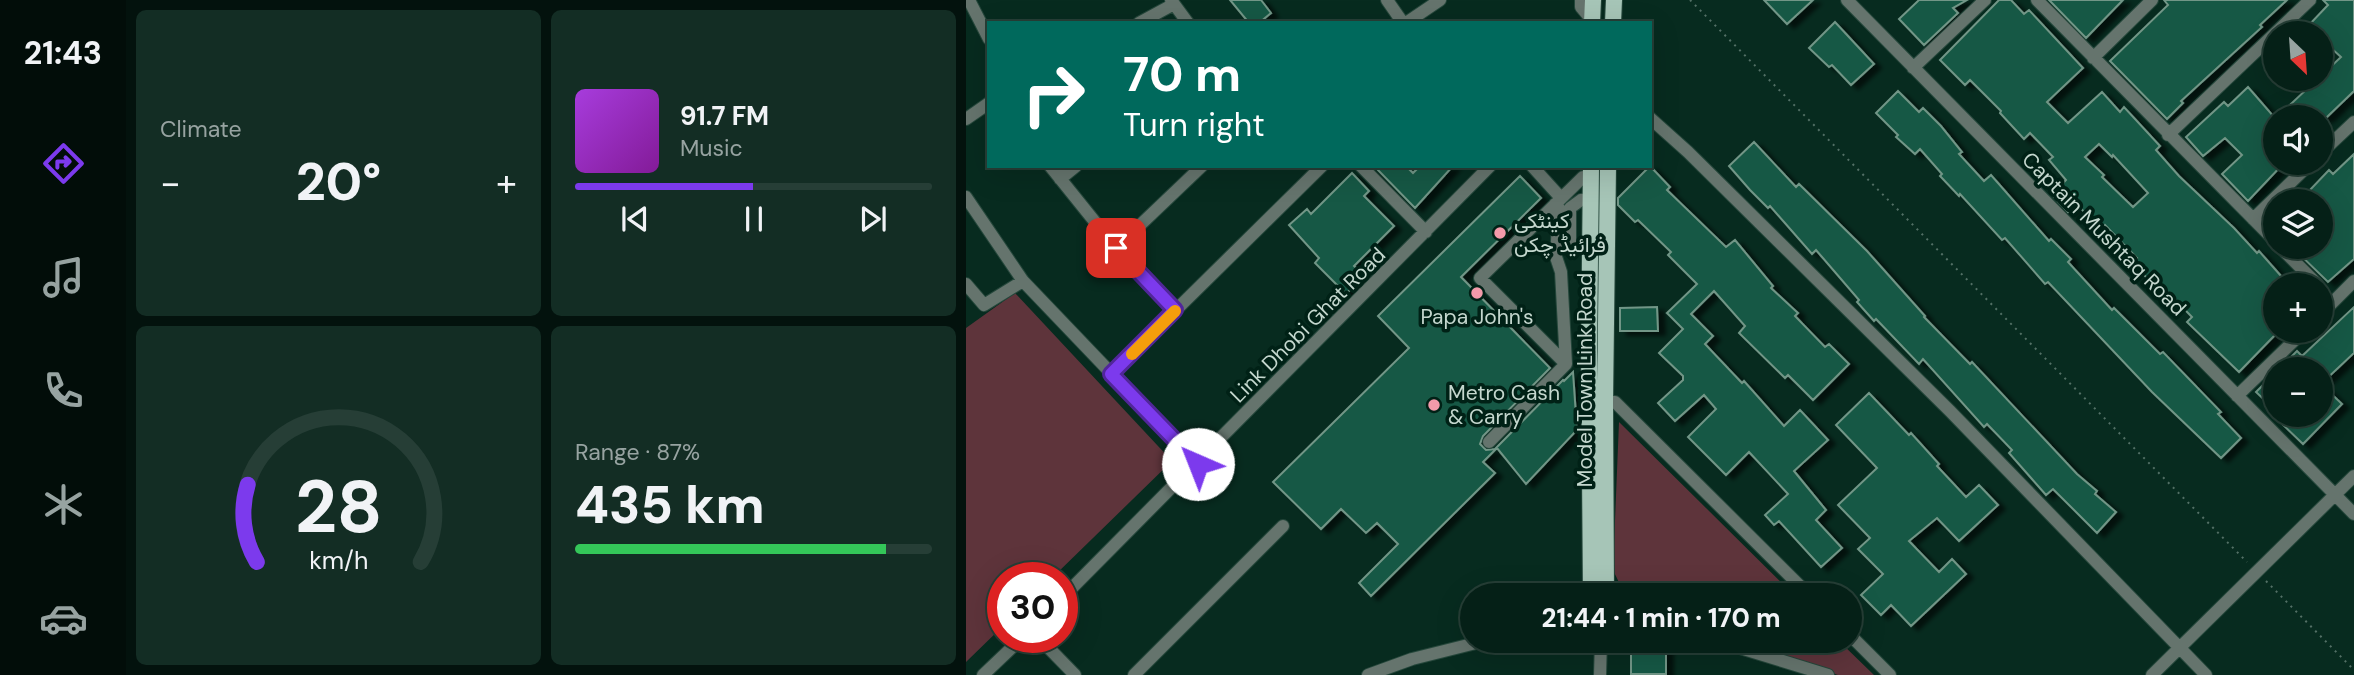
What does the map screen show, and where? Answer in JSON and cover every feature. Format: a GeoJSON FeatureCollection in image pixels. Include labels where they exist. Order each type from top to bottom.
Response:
{"type":"FeatureCollection","features":[{"type":"Feature","properties":{"kind":"main road"},"geometry":{"type":"LineString","coordinates":[[1592,21],[1593,0]]}},
{"type":"Feature","properties":{"kind":"main road"},"geometry":{"type":"LineString","coordinates":[[1613,21],[1614,0]]}},
{"type":"Feature","properties":{"kind":"main road","name":"Model Town Link Road"},"geometry":{"type":"LineString","coordinates":[[1606,583],[1608,168]]}},
{"type":"Feature","properties":{"kind":"main road","name":"Model Town Link Road"},"geometry":{"type":"LineString","coordinates":[[1591,172],[1591,583]]}},
{"type":"Feature","properties":{"kind":"street"},"geometry":{"type":"LineString","coordinates":[[969,0],[987,35]]}},
{"type":"Feature","properties":{"kind":"street"},"geometry":{"type":"LineString","coordinates":[[1387,0],[1403,21]]}},
{"type":"Feature","properties":{"kind":"street"},"geometry":{"type":"LineString","coordinates":[[1408,21],[1440,0]]}},
{"type":"Feature","properties":{"kind":"street"},"geometry":{"type":"LineString","coordinates":[[1581,0],[1581,7],[1592,21]]}},
{"type":"Feature","properties":{"kind":"street","name":"Captain Mushtaq Road"},"geometry":{"type":"LineString","coordinates":[[1847,0],[2354,514]]}},
{"type":"Feature","properties":{"kind":"street"},"geometry":{"type":"LineString","coordinates":[[1913,68],[1985,0]]}},
{"type":"Feature","properties":{"kind":"street"},"geometry":{"type":"LineString","coordinates":[[2037,0],[2263,229]]}},
{"type":"Feature","properties":{"kind":"street"},"geometry":{"type":"LineString","coordinates":[[2093,58],[2152,0]]}},
{"type":"Feature","properties":{"kind":"street"},"geometry":{"type":"LineString","coordinates":[[2168,135],[2310,0]]}},
{"type":"Feature","properties":{"kind":"street"},"geometry":{"type":"LineString","coordinates":[[1142,21],[1173,2],[1187,21]]}},
{"type":"Feature","properties":{"kind":"street"},"geometry":{"type":"LineString","coordinates":[[966,119],[987,104]]}},
{"type":"Feature","properties":{"kind":"street"},"geometry":{"type":"LineString","coordinates":[[1652,120],[1688,152],[1950,411],[2206,675]]}},
{"type":"Feature","properties":{"kind":"street"},"geometry":{"type":"LineString","coordinates":[[2333,142],[2354,122]]}},
{"type":"Feature","properties":{"kind":"street"},"geometry":{"type":"LineString","coordinates":[[1052,168],[1116,248],[1175,310]]}},
{"type":"Feature","properties":{"kind":"street"},"geometry":{"type":"LineString","coordinates":[[1060,179],[1074,168]]}},
{"type":"Feature","properties":{"kind":"street"},"geometry":{"type":"LineString","coordinates":[[1116,248],[1200,168]]}},
{"type":"Feature","properties":{"kind":"street"},"geometry":{"type":"LineString","coordinates":[[1111,374],[1320,168]]}},
{"type":"Feature","properties":{"kind":"street"},"geometry":{"type":"LineString","coordinates":[[1363,168],[1426,232]]}},
{"type":"Feature","properties":{"kind":"street","name":"Link Dhobi Ghat Road"},"geometry":{"type":"LineString","coordinates":[[1078,582],[1198,464],[1488,168]]}},
{"type":"Feature","properties":{"kind":"street"},"geometry":{"type":"LineString","coordinates":[[1489,442],[1566,363],[1561,272],[1556,257],[1558,201],[1533,168]]}},
{"type":"Feature","properties":{"kind":"street"},"geometry":{"type":"LineString","coordinates":[[1566,363],[1480,278],[1591,172]]}},
{"type":"Feature","properties":{"kind":"street"},"geometry":{"type":"LineString","coordinates":[[2253,219],[2299,175]]}},
{"type":"Feature","properties":{"kind":"street"},"geometry":{"type":"LineString","coordinates":[[966,197],[1023,281],[1198,464]]}},
{"type":"Feature","properties":{"kind":"street"},"geometry":{"type":"LineString","coordinates":[[1557,245],[1570,244],[1570,208],[1581,200],[1590,199]]}},
{"type":"Feature","properties":{"kind":"street"},"geometry":{"type":"LineString","coordinates":[[2292,259],[2305,273]]}},
{"type":"Feature","properties":{"kind":"street"},"geometry":{"type":"LineString","coordinates":[[966,284],[984,305],[1023,281]]}},
{"type":"Feature","properties":{"kind":"street"},"geometry":{"type":"LineString","coordinates":[[2334,302],[2354,281]]}},
{"type":"Feature","properties":{"kind":"street"},"geometry":{"type":"LineString","coordinates":[[2237,396],[2292,343]]}},
{"type":"Feature","properties":{"kind":"street"},"geometry":{"type":"LineString","coordinates":[[1565,349],[1589,349]]}},
{"type":"Feature","properties":{"kind":"street"},"geometry":{"type":"LineString","coordinates":[[1605,402],[1615,402],[1797,583]]}},
{"type":"Feature","properties":{"kind":"street"},"geometry":{"type":"LineString","coordinates":[[2152,675],[2354,476]]}},
{"type":"Feature","properties":{"kind":"street"},"geometry":{"type":"LineString","coordinates":[[1134,675],[1283,526]]}},
{"type":"Feature","properties":{"kind":"street"},"geometry":{"type":"LineString","coordinates":[[1862,647],[1890,675]]}},
{"type":"Feature","properties":{"kind":"street"},"geometry":{"type":"LineString","coordinates":[[1368,675],[1460,649]]}},
{"type":"Feature","properties":{"kind":"street"},"geometry":{"type":"LineString","coordinates":[[983,675],[1006,653]]}},
{"type":"Feature","properties":{"kind":"street"},"geometry":{"type":"LineString","coordinates":[[1054,653],[1075,675]]}},
{"type":"Feature","properties":{"kind":"street"},"geometry":{"type":"LineString","coordinates":[[1600,675],[1601,653]]}},
{"type":"Feature","properties":{"kind":"street"},"geometry":{"type":"LineString","coordinates":[[1755,653],[1822,674]]}},
{"type":"Feature","properties":{"kind":"path"},"geometry":{"type":"LineString","coordinates":[[1690,0],[2354,670]]}},
{"type":"Feature","properties":{"kind":"shaded area"},"geometry":{"type":"Polygon","coordinates":[[[1015,293],[1172,461],[1068,562],[987,562],[987,642],[966,662],[966,328],[1015,293]]]}},
{"type":"Feature","properties":{"kind":"shaded area"},"geometry":{"type":"Polygon","coordinates":[[[1619,422],[1782,583],[1619,583],[1613,570],[1619,422]]]}},
{"type":"Feature","properties":{"kind":"shaded area"},"geometry":{"type":"Polygon","coordinates":[[[1766,653],[1851,653],[1874,675],[1838,675],[1766,653]]]}},
{"type":"Feature","properties":{"kind":"building"},"geometry":{"type":"Polygon","coordinates":[[[1230,0],[1261,0],[1271,13],[1261,21],[1247,21],[1230,0]]]}},
{"type":"Feature","properties":{"kind":"building"},"geometry":{"type":"Polygon","coordinates":[[[1764,0],[1813,0],[1787,24],[1764,0]]]}},
{"type":"Feature","properties":{"kind":"building"},"geometry":{"type":"Polygon","coordinates":[[[1919,0],[1967,0],[1953,8],[1958,13],[1924,45],[1899,19],[1919,0]]]}},
{"type":"Feature","properties":{"kind":"building"},"geometry":{"type":"Polygon","coordinates":[[[1999,0],[2011,0],[2024,14],[2029,10],[2083,68],[2047,102],[2068,123],[2102,92],[2120,112],[2124,107],[2160,146],[2156,150],[2179,176],[2257,253],[2259,251],[2263,259],[2278,273],[2263,273],[2263,343],[2267,343],[2239,372],[2187,322],[2192,317],[2157,281],[2153,284],[2132,263],[2137,258],[2105,225],[2102,229],[2076,204],[2068,212],[2052,195],[2066,180],[2049,160],[2053,157],[2030,133],[2024,139],[1970,80],[1965,85],[1940,60],[1999,0]],[[2099,144],[2085,157],[2133,207],[2148,193],[2113,155],[2112,157],[2099,144]]]}},
{"type":"Feature","properties":{"kind":"building"},"geometry":{"type":"Polygon","coordinates":[[[2049,0],[2123,0],[2086,38],[2049,0]]]}},
{"type":"Feature","properties":{"kind":"building"},"geometry":{"type":"Polygon","coordinates":[[[2164,0],[2287,0],[2263,21],[2260,25],[2262,27],[2181,101],[2183,103],[2167,119],[2110,61],[2168,5],[2164,0]]]}},
{"type":"Feature","properties":{"kind":"building"},"geometry":{"type":"Polygon","coordinates":[[[2323,0],[2354,0],[2354,91],[2333,111],[2333,105],[2290,105],[2305,91],[2333,91],[2333,64],[2341,57],[2333,50],[2333,21],[2313,21],[2328,5],[2323,0]]]}},
{"type":"Feature","properties":{"kind":"building"},"geometry":{"type":"Polygon","coordinates":[[[1835,22],[1874,64],[1851,85],[1832,65],[1829,67],[1809,48],[1835,22]]]}},
{"type":"Feature","properties":{"kind":"building"},"geometry":{"type":"Polygon","coordinates":[[[2248,87],[2264,105],[2263,175],[2273,175],[2248,201],[2222,174],[2242,155],[2225,138],[2203,156],[2186,137],[2224,102],[2228,106],[2248,87]]]}},
{"type":"Feature","properties":{"kind":"building"},"geometry":{"type":"Polygon","coordinates":[[[1898,91],[1919,112],[1923,108],[1941,126],[1962,152],[1959,154],[1984,181],[1991,175],[2049,241],[2051,239],[2071,259],[2068,262],[2112,310],[2114,308],[2160,354],[2163,352],[2221,412],[2218,414],[2241,438],[2221,458],[2152,392],[2048,282],[2045,284],[2005,238],[2002,240],[1960,194],[1959,196],[1920,149],[1915,154],[1896,137],[1898,135],[1876,113],[1898,91]]]}},
{"type":"Feature","properties":{"kind":"building"},"geometry":{"type":"Polygon","coordinates":[[[1754,142],[1796,187],[1799,184],[1867,251],[1924,317],[1970,364],[1972,362],[2077,474],[2097,491],[2095,494],[2116,512],[2097,533],[2053,489],[2046,495],[2009,453],[2012,450],[1987,424],[1984,427],[1923,359],[1919,364],[1876,319],[1874,321],[1816,250],[1812,254],[1770,206],[1768,208],[1750,190],[1729,166],[1754,142]]]}},
{"type":"Feature","properties":{"kind":"building"},"geometry":{"type":"Polygon","coordinates":[[[2354,154],[2354,259],[2333,278],[2333,273],[2319,273],[2304,259],[2333,259],[2333,189],[2311,189],[2324,175],[2333,174],[2354,154]]]}},
{"type":"Feature","properties":{"kind":"building"},"geometry":{"type":"Polygon","coordinates":[[[1376,168],[1408,168],[1413,173],[1418,168],[1451,168],[1415,208],[1376,168]]]}},
{"type":"Feature","properties":{"kind":"building"},"geometry":{"type":"Polygon","coordinates":[[[1648,168],[1652,168],[1670,187],[1667,190],[1726,247],[1735,240],[1773,286],[1771,288],[1798,313],[1795,316],[1825,347],[1829,344],[1849,364],[1813,400],[1788,375],[1785,378],[1739,333],[1745,326],[1714,291],[1691,314],[1713,336],[1705,344],[1742,383],[1744,381],[1784,426],[1800,410],[1828,440],[1794,471],[1826,510],[1816,520],[1842,548],[1821,567],[1779,521],[1774,525],[1765,515],[1788,494],[1749,452],[1726,475],[1688,437],[1716,409],[1704,395],[1675,421],[1658,403],[1683,380],[1683,376],[1659,353],[1683,329],[1667,313],[1697,284],[1668,255],[1671,252],[1618,205],[1618,198],[1648,168]]]}},
{"type":"Feature","properties":{"kind":"building"},"geometry":{"type":"Polygon","coordinates":[[[1352,173],[1369,191],[1364,196],[1394,226],[1354,266],[1364,275],[1346,294],[1315,263],[1319,258],[1289,225],[1307,209],[1311,214],[1352,173]]]}},
{"type":"Feature","properties":{"kind":"building","name":"Metro Cash & Carry"},"geometry":{"type":"Polygon","coordinates":[[[1520,176],[1541,198],[1461,277],[1550,368],[1483,436],[1480,444],[1486,450],[1495,449],[1573,372],[1577,430],[1526,484],[1497,448],[1483,462],[1495,473],[1371,596],[1359,583],[1398,544],[1377,523],[1366,533],[1341,509],[1321,529],[1273,482],[1409,348],[1378,316],[1520,176]]]}},
{"type":"Feature","properties":{"kind":"building"},"geometry":{"type":"Polygon","coordinates":[[[1657,307],[1658,331],[1620,331],[1620,308],[1657,307]]]}},
{"type":"Feature","properties":{"kind":"building"},"geometry":{"type":"Polygon","coordinates":[[[2354,307],[2354,353],[2333,373],[2333,357],[2291,357],[2297,351],[2302,356],[2316,343],[2333,343],[2333,327],[2354,307]]]}},
{"type":"Feature","properties":{"kind":"building"},"geometry":{"type":"Polygon","coordinates":[[[2263,385],[2263,399],[2256,392],[2263,385]]]}},
{"type":"Feature","properties":{"kind":"building"},"geometry":{"type":"Polygon","coordinates":[[[1869,393],[1909,435],[1911,433],[1966,497],[1979,485],[1998,505],[1959,541],[1937,518],[1909,541],[1939,572],[1952,559],[1966,574],[1911,626],[1891,605],[1881,615],[1862,596],[1883,574],[1858,549],[1870,538],[1838,505],[1877,468],[1836,425],[1869,393]]]}},
{"type":"Feature","properties":{"kind":"building"},"geometry":{"type":"Polygon","coordinates":[[[2333,395],[2342,404],[2333,413],[2333,395]]]}},
{"type":"Feature","properties":{"kind":"building"},"geometry":{"type":"Polygon","coordinates":[[[2285,427],[2320,427],[2303,444],[2285,427]]]}},
{"type":"Feature","properties":{"kind":"building"},"geometry":{"type":"Polygon","coordinates":[[[1631,653],[1666,653],[1666,674],[1631,674],[1631,653]]]}},
{"type":"Feature","properties":{"kind":"slow traffic"},"geometry":{"type":"LineString","coordinates":[[1132,354],[1175,311]]}},
{"type":"Feature","properties":{"kind":"place","name":"کینٹکی فرائیڈ چکن"},"geometry":{"type":"Point","coordinates":[1500,233]}},
{"type":"Feature","properties":{"kind":"place","name":"Papa John's"},"geometry":{"type":"Point","coordinates":[1477,293]}},
{"type":"Feature","properties":{"kind":"place","name":"Metro Cash & Carry"},"geometry":{"type":"Point","coordinates":[1434,405]}},
{"type":"Feature","properties":{"kind":"route"},"geometry":{"type":"LineString","coordinates":[[1116,248],[1175,310],[1111,374],[1198,464]]}}]}
